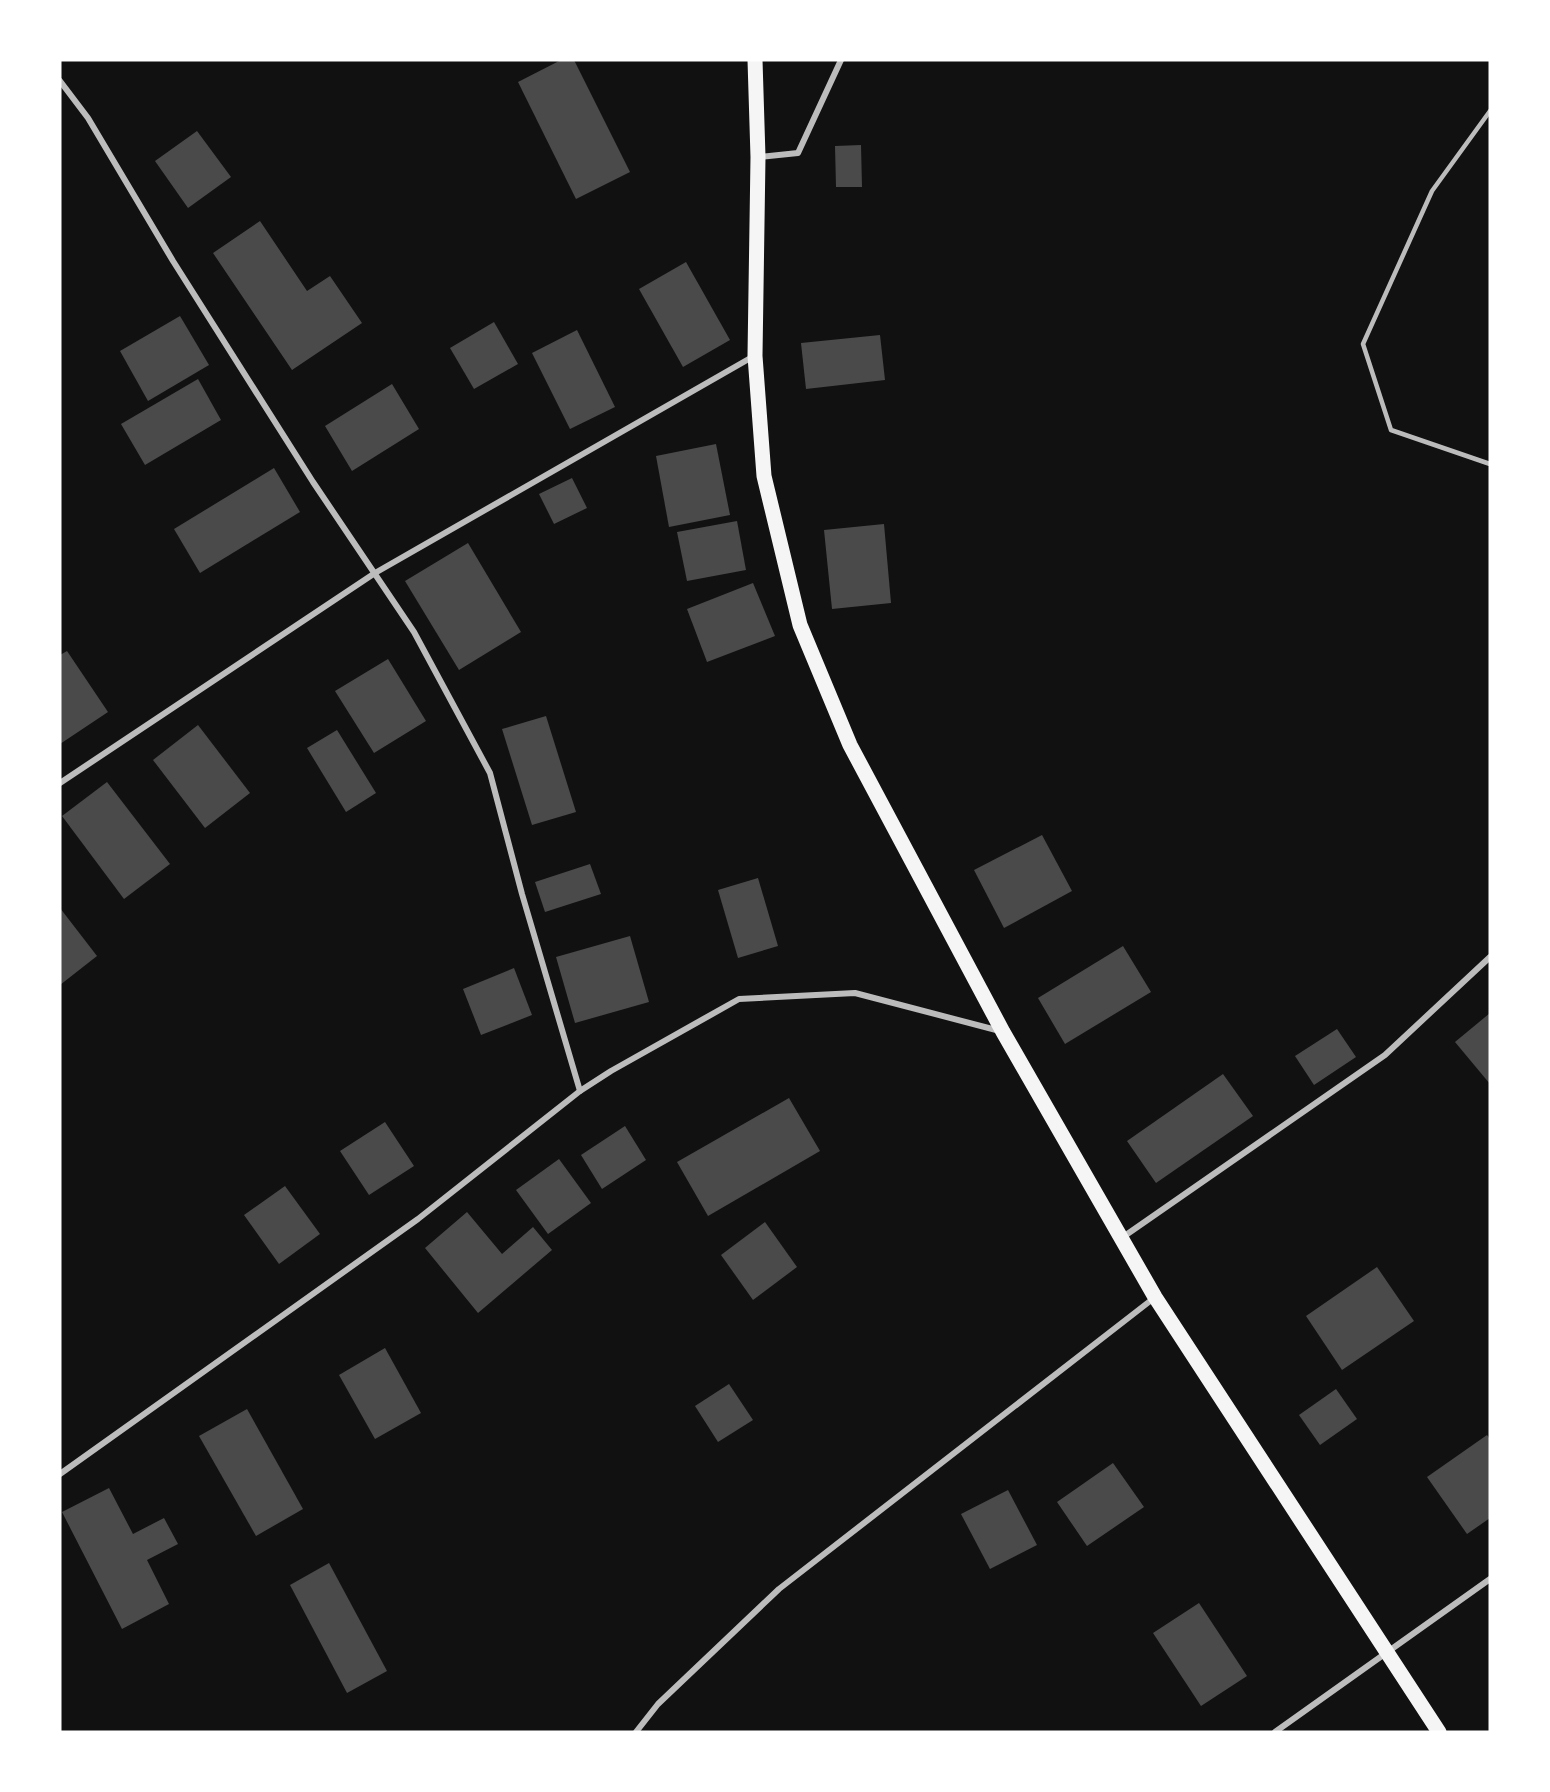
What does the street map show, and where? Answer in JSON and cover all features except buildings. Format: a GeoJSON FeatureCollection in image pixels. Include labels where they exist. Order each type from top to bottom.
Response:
{"type":"FeatureCollection","features":[{"type":"Feature","properties":{"kind":"main road"},"geometry":{"type":"LineString","coordinates":[[755,60],[758,157],[755,356],[764,476],[800,625],[850,745],[1003,1032],[1120,1239],[1155,1297],[1439,1732]]}},
{"type":"Feature","properties":{"kind":"street"},"geometry":{"type":"LineString","coordinates":[[758,157],[798,153],[841,60]]}},
{"type":"Feature","properties":{"kind":"street"},"geometry":{"type":"LineString","coordinates":[[60,81],[88,118],[180,271],[313,482],[414,632],[490,773],[522,894],[580,1091]]}},
{"type":"Feature","properties":{"kind":"street"},"geometry":{"type":"LineString","coordinates":[[60,783],[375,573],[755,356]]}},
{"type":"Feature","properties":{"kind":"street"},"geometry":{"type":"LineString","coordinates":[[1120,1239],[1385,1055],[1490,957]]}},
{"type":"Feature","properties":{"kind":"street"},"geometry":{"type":"LineString","coordinates":[[60,1474],[418,1219],[580,1091],[611,1071],[740,999],[855,993],[1003,1032]]}},
{"type":"Feature","properties":{"kind":"street"},"geometry":{"type":"LineString","coordinates":[[636,1732],[658,1704],[779,1588],[1155,1297]]}},
{"type":"Feature","properties":{"kind":"street"},"geometry":{"type":"LineString","coordinates":[[1275,1732],[1490,1579]]}},
{"type":"Feature","properties":{"kind":"lane"},"geometry":{"type":"LineString","coordinates":[[1490,111],[1432,191],[1363,344],[1391,430],[1490,464]]}}]}
